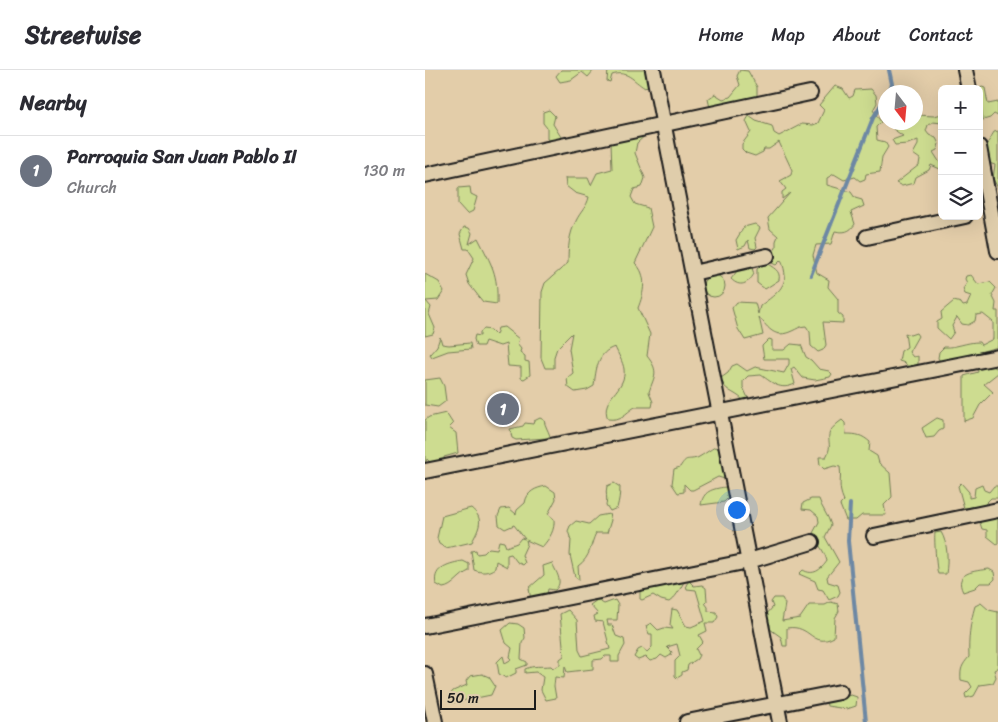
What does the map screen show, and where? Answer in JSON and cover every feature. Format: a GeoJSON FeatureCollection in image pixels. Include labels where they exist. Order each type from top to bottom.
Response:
{"type":"FeatureCollection","features":[{"type":"Feature","properties":{"kind":"street"},"geometry":{"type":"LineString","coordinates":[[653,70],[781,722]]}},
{"type":"Feature","properties":{"kind":"street"},"geometry":{"type":"LineString","coordinates":[[965,70],[968,85]]}},
{"type":"Feature","properties":{"kind":"street"},"geometry":{"type":"LineString","coordinates":[[425,175],[663,126],[810,93]]}},
{"type":"Feature","properties":{"kind":"street"},"geometry":{"type":"LineString","coordinates":[[983,173],[998,251]]}},
{"type":"Feature","properties":{"kind":"street"},"geometry":{"type":"LineString","coordinates":[[867,237],[946,220]]}},
{"type":"Feature","properties":{"kind":"street"},"geometry":{"type":"LineString","coordinates":[[693,273],[767,256]]}},
{"type":"Feature","properties":{"kind":"street"},"geometry":{"type":"LineString","coordinates":[[425,471],[998,357]]}},
{"type":"Feature","properties":{"kind":"street"},"geometry":{"type":"LineString","coordinates":[[874,536],[998,510]]}},
{"type":"Feature","properties":{"kind":"street"},"geometry":{"type":"LineString","coordinates":[[425,626],[749,561],[812,542]]}},
{"type":"Feature","properties":{"kind":"street"},"geometry":{"type":"LineString","coordinates":[[425,674],[435,722]]}},
{"type":"Feature","properties":{"kind":"street"},"geometry":{"type":"LineString","coordinates":[[687,722],[840,692]]}},
{"type":"Feature","properties":{"kind":"green space"},"geometry":{"type":"Polygon","coordinates":[[[561,70],[594,70],[588,77],[582,72],[571,80],[560,82],[556,76],[561,70]]]}},
{"type":"Feature","properties":{"kind":"green space"},"geometry":{"type":"Polygon","coordinates":[[[608,70],[648,70],[652,81],[645,88],[626,75],[617,74],[612,75],[610,82],[607,81],[608,70]]]}},
{"type":"Feature","properties":{"kind":"green space"},"geometry":{"type":"Polygon","coordinates":[[[740,70],[748,71],[757,87],[757,97],[749,103],[711,112],[708,99],[715,94],[723,99],[730,97],[740,85],[737,76],[740,70]]]}},
{"type":"Feature","properties":{"kind":"green space"},"geometry":{"type":"Polygon","coordinates":[[[835,86],[843,89],[849,98],[853,96],[855,90],[871,89],[876,95],[877,103],[873,110],[878,118],[878,125],[876,127],[877,140],[885,142],[888,147],[882,157],[880,172],[866,174],[865,179],[860,181],[855,177],[844,180],[834,174],[827,178],[827,185],[851,192],[855,198],[862,200],[864,206],[851,212],[855,224],[851,229],[844,232],[835,231],[831,244],[816,245],[813,255],[817,273],[829,280],[828,287],[838,299],[838,313],[843,317],[843,323],[823,322],[826,345],[823,350],[818,352],[811,346],[810,332],[806,326],[781,334],[769,329],[759,317],[763,335],[745,340],[738,329],[732,308],[737,302],[755,303],[758,314],[760,306],[781,287],[785,276],[781,260],[776,265],[772,263],[772,253],[776,248],[778,236],[770,229],[768,218],[790,193],[782,199],[782,192],[786,189],[780,181],[791,175],[792,170],[779,142],[769,149],[764,149],[763,152],[755,156],[746,153],[742,149],[742,144],[751,132],[746,121],[749,116],[756,121],[772,126],[774,133],[779,136],[802,124],[813,125],[818,123],[824,110],[819,105],[835,86]]]}},
{"type":"Feature","properties":{"kind":"green space"},"geometry":{"type":"Polygon","coordinates":[[[983,87],[985,88],[988,104],[998,102],[998,116],[994,114],[990,118],[983,120],[983,87]]]}},
{"type":"Feature","properties":{"kind":"green space"},"geometry":{"type":"Polygon","coordinates":[[[549,110],[555,116],[553,124],[561,137],[555,142],[547,139],[547,128],[543,123],[543,112],[549,110]]]}},
{"type":"Feature","properties":{"kind":"green space"},"geometry":{"type":"Polygon","coordinates":[[[923,115],[938,115],[938,123],[933,122],[928,125],[926,131],[929,135],[936,138],[938,142],[937,150],[933,152],[938,160],[938,168],[931,165],[929,170],[916,177],[914,183],[902,186],[896,183],[919,165],[920,159],[913,154],[918,145],[918,140],[908,144],[895,145],[892,140],[903,136],[894,130],[923,130],[923,115]]]}},
{"type":"Feature","properties":{"kind":"green space"},"geometry":{"type":"Polygon","coordinates":[[[998,131],[998,188],[993,179],[995,165],[986,162],[985,154],[994,132],[998,131]]]}},
{"type":"Feature","properties":{"kind":"green space"},"geometry":{"type":"Polygon","coordinates":[[[648,133],[637,143],[635,153],[645,178],[642,187],[634,189],[631,197],[635,204],[648,208],[652,227],[635,263],[642,273],[644,284],[638,308],[650,334],[647,356],[655,370],[649,392],[653,402],[652,407],[635,407],[620,418],[608,419],[607,405],[624,377],[622,361],[615,347],[609,349],[601,357],[594,386],[587,390],[575,392],[568,387],[567,378],[573,373],[569,349],[572,333],[557,348],[554,357],[554,368],[545,368],[541,358],[542,292],[545,283],[568,263],[570,236],[589,197],[575,193],[566,186],[565,178],[588,178],[591,185],[597,173],[612,169],[611,142],[648,133]]]}},
{"type":"Feature","properties":{"kind":"green space"},"geometry":{"type":"Polygon","coordinates":[[[470,187],[471,194],[477,197],[473,211],[467,214],[458,204],[458,188],[470,187]]]}},
{"type":"Feature","properties":{"kind":"green space"},"geometry":{"type":"Polygon","coordinates":[[[755,224],[760,228],[755,238],[757,247],[755,249],[750,248],[748,240],[745,246],[738,249],[736,240],[744,227],[755,224]]]}},
{"type":"Feature","properties":{"kind":"green space"},"geometry":{"type":"Polygon","coordinates":[[[464,227],[469,228],[472,233],[469,244],[478,238],[490,263],[495,277],[497,304],[483,302],[469,284],[466,275],[474,258],[468,249],[464,249],[460,234],[464,227]]]}},
{"type":"Feature","properties":{"kind":"green space"},"geometry":{"type":"Polygon","coordinates":[[[765,262],[776,270],[779,274],[779,280],[765,289],[757,283],[757,269],[765,262]]]}},
{"type":"Feature","properties":{"kind":"green space"},"geometry":{"type":"Polygon","coordinates":[[[747,267],[752,268],[754,274],[744,284],[734,282],[731,279],[737,271],[747,267]]]}},
{"type":"Feature","properties":{"kind":"green space"},"geometry":{"type":"Polygon","coordinates":[[[425,274],[439,282],[444,291],[438,300],[426,301],[431,307],[429,314],[435,328],[433,334],[425,336],[425,274]]]}},
{"type":"Feature","properties":{"kind":"green space"},"geometry":{"type":"Polygon","coordinates":[[[714,275],[722,278],[725,286],[722,294],[714,297],[706,294],[703,286],[706,278],[714,275]]]}},
{"type":"Feature","properties":{"kind":"green space"},"geometry":{"type":"Polygon","coordinates":[[[971,275],[978,284],[990,282],[996,288],[992,295],[996,303],[995,311],[998,311],[998,347],[957,358],[954,363],[942,364],[938,358],[939,352],[944,347],[974,342],[979,342],[981,345],[993,339],[993,322],[983,314],[976,315],[975,321],[968,325],[962,324],[957,317],[952,326],[954,332],[949,339],[937,328],[937,322],[942,319],[941,312],[954,301],[961,303],[963,306],[967,305],[971,296],[965,294],[963,289],[967,283],[966,276],[971,275]]]}},
{"type":"Feature","properties":{"kind":"green space"},"geometry":{"type":"Polygon","coordinates":[[[504,327],[519,339],[517,344],[521,349],[520,352],[525,356],[525,361],[529,362],[530,375],[524,379],[521,378],[521,367],[508,366],[506,344],[500,346],[485,341],[483,346],[476,346],[475,335],[480,336],[480,332],[484,329],[491,330],[496,335],[498,328],[504,327]]]}},
{"type":"Feature","properties":{"kind":"green space"},"geometry":{"type":"Polygon","coordinates":[[[905,333],[910,335],[916,333],[918,336],[909,352],[913,357],[918,356],[918,365],[908,367],[905,363],[899,361],[901,351],[907,347],[905,333]]]}},
{"type":"Feature","properties":{"kind":"green space"},"geometry":{"type":"Polygon","coordinates":[[[440,337],[442,344],[470,343],[471,349],[448,351],[432,357],[430,354],[437,346],[440,337]]]}},
{"type":"Feature","properties":{"kind":"green space"},"geometry":{"type":"Polygon","coordinates":[[[769,339],[772,340],[772,350],[784,350],[791,344],[801,345],[806,357],[819,369],[829,371],[832,374],[830,377],[815,380],[803,378],[794,367],[791,369],[795,384],[785,387],[773,383],[761,375],[748,376],[743,381],[743,387],[748,398],[743,400],[724,386],[721,378],[728,373],[732,366],[737,364],[747,371],[755,367],[784,373],[789,364],[789,359],[764,359],[762,346],[769,339]]]}},
{"type":"Feature","properties":{"kind":"green space"},"geometry":{"type":"Polygon","coordinates":[[[989,364],[998,369],[998,373],[984,384],[993,392],[980,405],[973,418],[964,421],[964,376],[978,372],[977,366],[989,364]]]}},
{"type":"Feature","properties":{"kind":"green space"},"geometry":{"type":"Polygon","coordinates":[[[440,378],[444,386],[446,401],[438,407],[425,405],[425,380],[440,378]]]}},
{"type":"Feature","properties":{"kind":"green space"},"geometry":{"type":"Polygon","coordinates":[[[446,413],[453,424],[449,428],[456,433],[458,453],[444,457],[445,461],[432,464],[427,459],[425,464],[425,420],[429,417],[446,413]]]}},
{"type":"Feature","properties":{"kind":"green space"},"geometry":{"type":"Polygon","coordinates":[[[540,418],[544,420],[550,436],[547,438],[516,440],[512,438],[510,429],[523,426],[525,423],[533,424],[534,421],[540,418]]]}},
{"type":"Feature","properties":{"kind":"green space"},"geometry":{"type":"Polygon","coordinates":[[[937,418],[943,420],[943,429],[934,437],[926,438],[922,428],[937,418]]]}},
{"type":"Feature","properties":{"kind":"green space"},"geometry":{"type":"Polygon","coordinates":[[[842,420],[845,423],[846,434],[859,435],[870,442],[869,451],[877,456],[879,463],[890,473],[892,497],[884,505],[886,515],[862,515],[856,520],[846,520],[840,505],[844,501],[840,487],[840,467],[834,466],[824,469],[820,465],[819,457],[826,457],[829,451],[829,435],[842,420]]]}},
{"type":"Feature","properties":{"kind":"green space"},"geometry":{"type":"Polygon","coordinates":[[[715,447],[721,450],[728,480],[718,477],[693,490],[690,490],[684,484],[684,492],[678,493],[672,484],[674,469],[680,467],[686,460],[698,458],[715,447]]]}},
{"type":"Feature","properties":{"kind":"green space"},"geometry":{"type":"Polygon","coordinates":[[[614,483],[620,487],[619,498],[617,508],[610,511],[606,505],[606,489],[607,486],[614,483]]]}},
{"type":"Feature","properties":{"kind":"green space"},"geometry":{"type":"Polygon","coordinates":[[[961,483],[969,492],[969,498],[974,497],[975,488],[982,485],[984,490],[989,492],[994,486],[998,486],[998,498],[991,498],[983,506],[964,508],[958,486],[961,483]]]}},
{"type":"Feature","properties":{"kind":"green space"},"geometry":{"type":"Polygon","coordinates":[[[546,486],[555,492],[556,499],[548,514],[554,519],[553,530],[542,547],[526,540],[527,544],[522,555],[525,563],[523,565],[517,562],[511,554],[507,555],[507,567],[496,561],[495,568],[490,571],[474,570],[471,551],[476,550],[477,554],[484,553],[489,548],[497,549],[499,541],[504,542],[506,547],[517,543],[521,538],[525,539],[514,525],[505,529],[499,525],[498,516],[501,509],[509,508],[516,514],[530,493],[535,489],[546,486]]]}},
{"type":"Feature","properties":{"kind":"green space"},"geometry":{"type":"Polygon","coordinates":[[[725,487],[731,495],[724,502],[701,505],[706,494],[725,487]]]}},
{"type":"Feature","properties":{"kind":"green space"},"geometry":{"type":"Polygon","coordinates":[[[811,499],[819,499],[828,518],[831,525],[825,537],[839,562],[827,577],[828,582],[838,585],[840,592],[838,596],[829,600],[823,590],[818,589],[815,581],[799,574],[803,570],[807,572],[817,571],[827,561],[813,533],[819,522],[818,516],[811,510],[802,509],[803,503],[811,499]]]}},
{"type":"Feature","properties":{"kind":"green space"},"geometry":{"type":"Polygon","coordinates":[[[471,508],[479,520],[472,542],[446,548],[439,544],[437,538],[442,516],[471,508]]]}},
{"type":"Feature","properties":{"kind":"green space"},"geometry":{"type":"Polygon","coordinates":[[[998,508],[997,544],[987,536],[987,530],[982,529],[979,520],[998,508]]]}},
{"type":"Feature","properties":{"kind":"green space"},"geometry":{"type":"Polygon","coordinates":[[[609,514],[611,520],[607,533],[596,533],[588,555],[578,566],[579,580],[575,577],[570,555],[571,540],[568,531],[570,526],[576,521],[589,524],[598,516],[609,514]]]}},
{"type":"Feature","properties":{"kind":"green space"},"geometry":{"type":"Polygon","coordinates":[[[941,532],[947,552],[946,574],[938,574],[937,566],[935,533],[941,532]]]}},
{"type":"Feature","properties":{"kind":"green space"},"geometry":{"type":"Polygon","coordinates":[[[463,561],[469,564],[469,571],[447,587],[443,588],[436,584],[437,574],[443,567],[463,561]]]}},
{"type":"Feature","properties":{"kind":"green space"},"geometry":{"type":"Polygon","coordinates":[[[552,563],[559,580],[558,587],[555,590],[548,589],[547,595],[531,601],[529,588],[544,575],[543,566],[552,563]]]}},
{"type":"Feature","properties":{"kind":"green space"},"geometry":{"type":"Polygon","coordinates":[[[989,569],[994,572],[995,579],[991,583],[980,583],[975,588],[963,592],[961,580],[963,576],[972,572],[989,569]]]}},
{"type":"Feature","properties":{"kind":"green space"},"geometry":{"type":"Polygon","coordinates":[[[687,577],[677,594],[669,602],[653,595],[642,600],[640,599],[640,591],[638,590],[687,577]]]}},
{"type":"Feature","properties":{"kind":"green space"},"geometry":{"type":"Polygon","coordinates":[[[689,581],[694,586],[702,585],[706,588],[707,601],[705,603],[708,611],[716,612],[718,617],[714,623],[705,623],[707,631],[699,635],[703,642],[696,649],[699,655],[697,659],[688,665],[687,670],[682,672],[682,675],[677,678],[675,676],[675,661],[680,656],[677,644],[667,647],[672,652],[666,658],[661,655],[657,659],[650,661],[646,657],[638,660],[634,657],[638,650],[642,648],[647,652],[652,647],[652,634],[649,634],[646,626],[651,623],[658,630],[664,628],[673,629],[670,625],[672,609],[677,610],[686,626],[691,627],[705,621],[696,590],[687,589],[686,585],[689,581]]]}},
{"type":"Feature","properties":{"kind":"green space"},"geometry":{"type":"Polygon","coordinates":[[[774,598],[782,598],[785,604],[782,621],[800,618],[809,605],[825,605],[831,602],[838,604],[839,611],[835,618],[834,637],[821,640],[801,629],[787,628],[787,646],[783,646],[781,637],[770,629],[770,624],[765,616],[773,607],[771,602],[774,598]]]}},
{"type":"Feature","properties":{"kind":"green space"},"geometry":{"type":"Polygon","coordinates":[[[597,600],[604,604],[615,600],[618,605],[617,620],[607,620],[608,625],[612,625],[616,636],[624,639],[625,645],[619,656],[619,662],[611,662],[611,656],[605,656],[602,659],[593,660],[593,669],[567,672],[565,666],[564,678],[555,677],[556,698],[546,700],[541,690],[543,677],[536,672],[525,673],[525,669],[538,666],[551,666],[553,668],[560,665],[560,659],[564,656],[560,614],[568,610],[577,620],[579,650],[582,656],[610,649],[603,622],[595,621],[594,616],[598,614],[590,605],[597,600]]]}},
{"type":"Feature","properties":{"kind":"green space"},"geometry":{"type":"Polygon","coordinates":[[[981,603],[989,610],[998,612],[998,668],[994,670],[996,677],[993,683],[980,685],[974,696],[966,698],[965,694],[972,687],[969,682],[961,680],[961,670],[969,657],[970,632],[975,606],[981,603]]]}},
{"type":"Feature","properties":{"kind":"green space"},"geometry":{"type":"Polygon","coordinates":[[[510,623],[518,624],[524,628],[525,638],[522,643],[521,659],[527,662],[527,665],[516,669],[516,673],[506,678],[499,674],[497,662],[503,656],[505,663],[512,659],[510,657],[512,648],[506,643],[502,630],[510,623]]]}},
{"type":"Feature","properties":{"kind":"green space"},"geometry":{"type":"Polygon","coordinates":[[[482,674],[489,677],[495,686],[491,695],[452,703],[449,696],[453,691],[467,685],[466,681],[470,676],[482,674]]]}},
{"type":"Feature","properties":{"kind":"green space"},"geometry":{"type":"Polygon","coordinates":[[[851,695],[857,697],[856,706],[847,709],[827,706],[826,701],[851,695]]]}},
{"type":"Feature","properties":{"kind":"waterway"},"geometry":{"type":"LineString","coordinates":[[889,70],[892,85]]}},
{"type":"Feature","properties":{"kind":"waterway"},"geometry":{"type":"LineString","coordinates":[[811,275],[873,118],[878,110]]}},
{"type":"Feature","properties":{"kind":"waterway"},"geometry":{"type":"LineString","coordinates":[[850,504],[848,541],[866,722]]}},
{"type":"Feature","properties":{"kind":"place","name":"Parroquia San Juan Pablo II"},"geometry":{"type":"Point","coordinates":[503,409]}}]}
